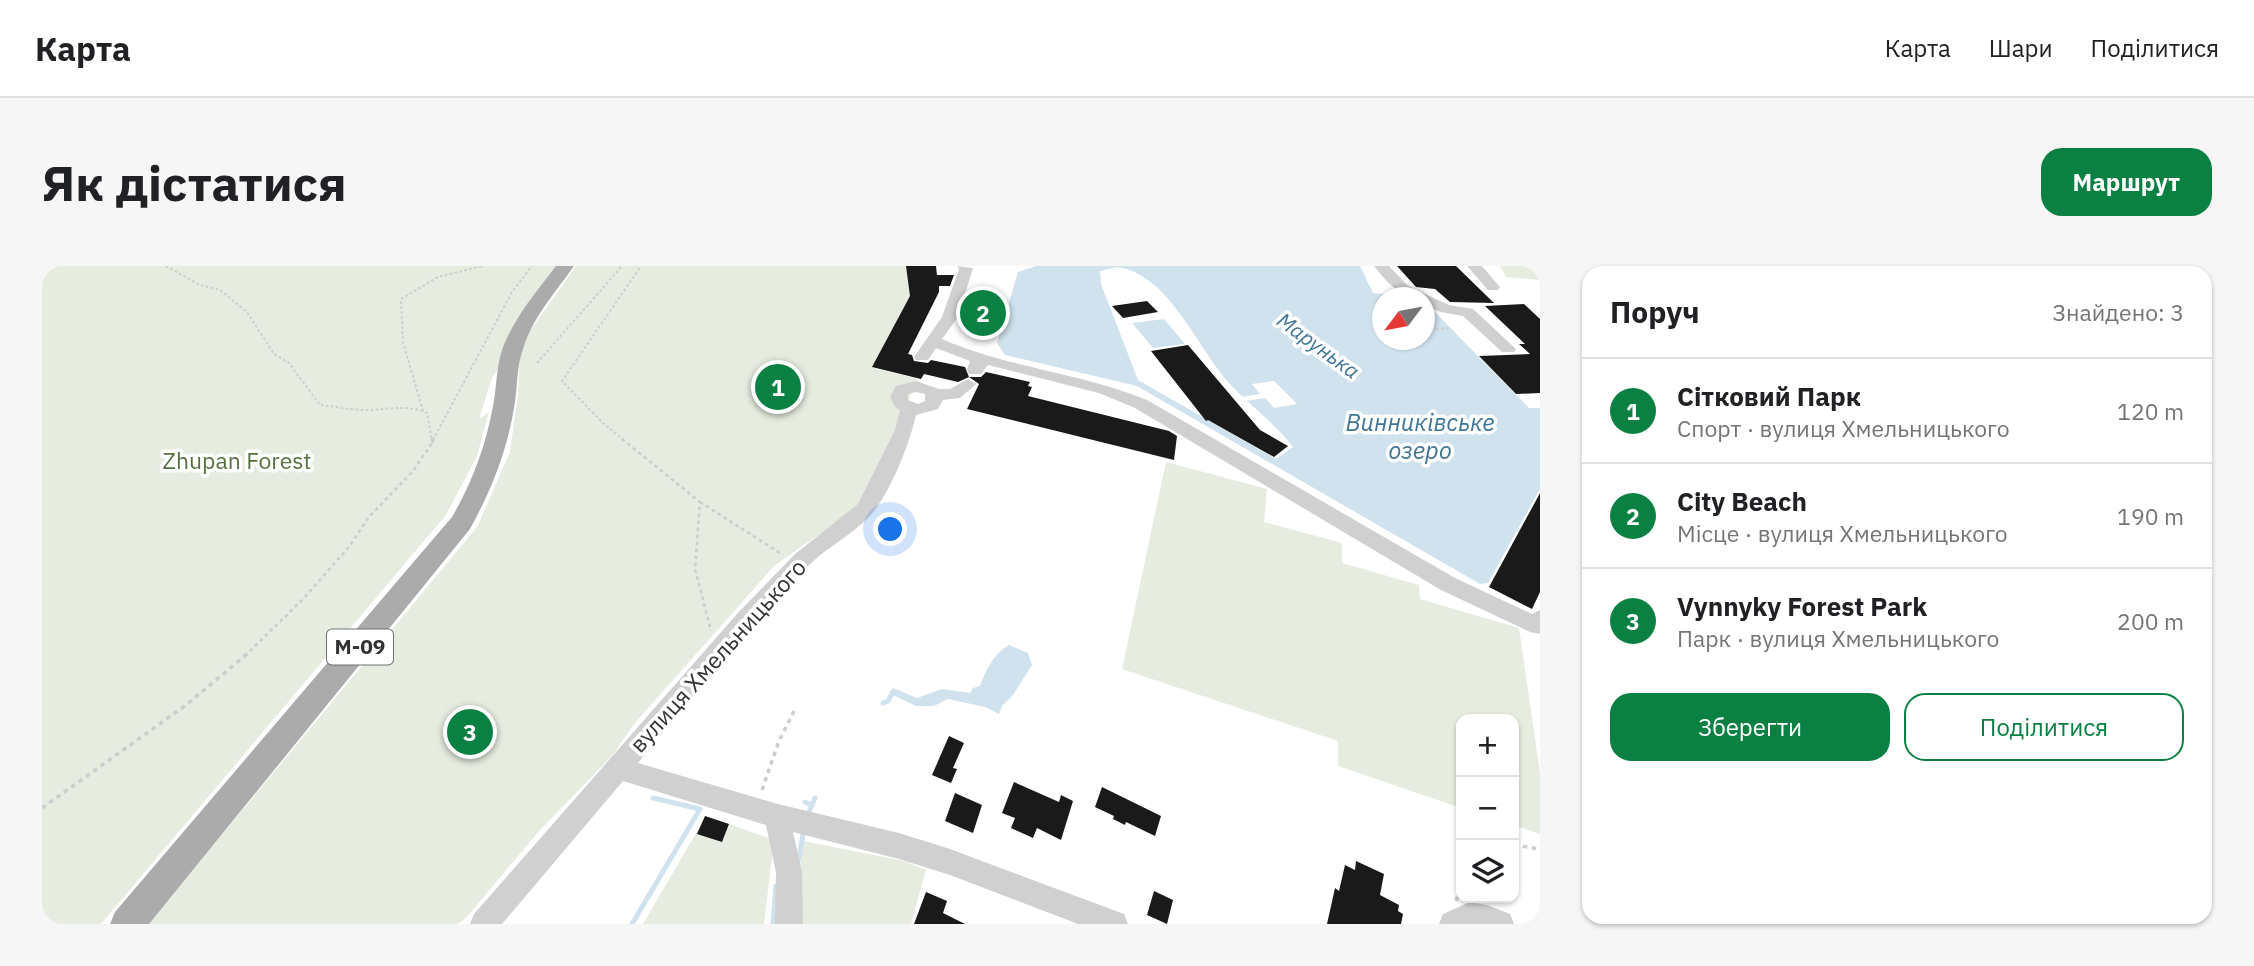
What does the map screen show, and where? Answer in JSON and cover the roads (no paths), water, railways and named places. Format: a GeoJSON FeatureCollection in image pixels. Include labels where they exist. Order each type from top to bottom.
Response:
{"type":"FeatureCollection","features":[{"type":"Feature","properties":{"kind":"main road","name":"М-09"},"geometry":{"type":"LineString","coordinates":[[127,924],[461,523],[491,461],[513,348],[520,332],[565,266]]}},
{"type":"Feature","properties":{"kind":"street"},"geometry":{"type":"LineString","coordinates":[[922,358],[950,317],[966,268],[964,266]]}},
{"type":"Feature","properties":{"kind":"street"},"geometry":{"type":"LineString","coordinates":[[1381,266],[1401,287]]}},
{"type":"Feature","properties":{"kind":"street"},"geometry":{"type":"LineString","coordinates":[[1474,266],[1493,287]]}},
{"type":"Feature","properties":{"kind":"street"},"geometry":{"type":"LineString","coordinates":[[1435,304],[1446,309],[1468,312],[1508,349]]}},
{"type":"Feature","properties":{"kind":"street"},"geometry":{"type":"LineString","coordinates":[[933,341],[960,353],[977,371],[1105,389],[1141,404],[1448,584],[1539,624]]}},
{"type":"Feature","properties":{"kind":"street","name":"вулиця Хмельницького"},"geometry":{"type":"LineString","coordinates":[[484,924],[716,653],[797,565],[865,509],[872,500],[904,429],[909,408],[928,408],[934,402],[934,395],[954,394],[977,371]]}},
{"type":"Feature","properties":{"kind":"street","name":"вулиця Хмельницького"},"geometry":{"type":"LineString","coordinates":[[618,768],[765,813],[899,846],[950,862],[1114,924]]}},
{"type":"Feature","properties":{"kind":"street"},"geometry":{"type":"LineString","coordinates":[[765,813],[779,834],[786,854],[790,881],[789,924]]}},
{"type":"Feature","properties":{"kind":"street"},"geometry":{"type":"LineString","coordinates":[[1453,924],[1465,916],[1475,915],[1500,924]]}},
{"type":"Feature","properties":{"kind":"water","name":"Винниківське озеро"},"geometry":{"type":"Polygon","coordinates":[[[1036,266],[1360,266],[1372,291],[1372,350],[1435,350],[1435,312],[1529,408],[1540,408],[1540,489],[1488,583],[1480,584],[1137,386],[1005,355],[997,343],[1018,272],[1036,266]],[[1117,267],[1100,271],[1101,284],[1138,380],[1276,459],[1293,447],[1229,383],[1167,297],[1135,272],[1117,267]]]}},
{"type":"Feature","properties":{"kind":"water"},"geometry":{"type":"Polygon","coordinates":[[[1164,319],[1185,344],[1153,348],[1132,323],[1164,319]]]}},
{"type":"Feature","properties":{"kind":"water"},"geometry":{"type":"Polygon","coordinates":[[[1009,645],[1028,653],[1032,665],[999,714],[985,707],[948,699],[934,706],[916,706],[889,693],[893,688],[917,698],[942,689],[970,693],[973,688],[980,686],[991,663],[1009,645]]]}},
{"type":"Feature","properties":{"kind":"waterway"},"geometry":{"type":"LineString","coordinates":[[883,703],[888,701],[893,692]]}},
{"type":"Feature","properties":{"kind":"waterway"},"geometry":{"type":"LineString","coordinates":[[632,924],[700,809],[653,798]]}},
{"type":"Feature","properties":{"kind":"waterway"},"geometry":{"type":"LineString","coordinates":[[812,805],[815,798]]}},
{"type":"Feature","properties":{"kind":"waterway"},"geometry":{"type":"LineString","coordinates":[[805,802],[812,805]]}},
{"type":"Feature","properties":{"kind":"waterway"},"geometry":{"type":"LineString","coordinates":[[807,816],[812,805]]}},
{"type":"Feature","properties":{"kind":"waterway"},"geometry":{"type":"LineString","coordinates":[[798,862],[804,829]]}},
{"type":"Feature","properties":{"kind":"waterway"},"geometry":{"type":"LineString","coordinates":[[773,924],[776,886]]}},
{"type":"Feature","properties":{"kind":"place","name":"City Beach"},"geometry":{"type":"Point","coordinates":[983,313]}},
{"type":"Feature","properties":{"kind":"place","name":"Сітковий Парк"},"geometry":{"type":"Point","coordinates":[778,387]}},
{"type":"Feature","properties":{"kind":"place","name":"Vynnyky Forest Park"},"geometry":{"type":"Point","coordinates":[470,732]}},
{"type":"Feature","properties":{"kind":"water label","name":"Марунька"},"geometry":{"type":"Point","coordinates":[1318,346]}},
{"type":"Feature","properties":{"kind":"park label","name":"Zhupan Forest"},"geometry":{"type":"Point","coordinates":[237,461]}}]}
